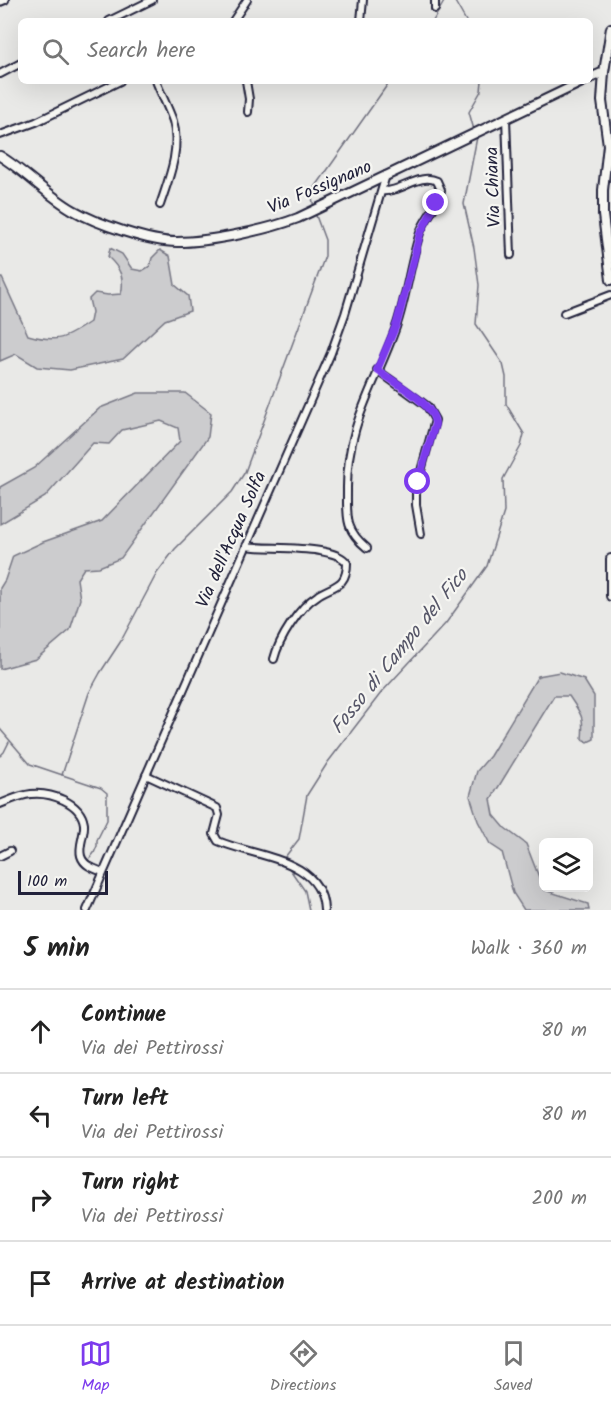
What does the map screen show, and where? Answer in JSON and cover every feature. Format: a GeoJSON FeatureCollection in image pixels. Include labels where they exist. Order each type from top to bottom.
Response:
{"type":"FeatureCollection","features":[{"type":"Feature","properties":{"kind":"street"},"geometry":{"type":"LineString","coordinates":[[0,2],[4,0]]}},
{"type":"Feature","properties":{"kind":"street"},"geometry":{"type":"LineString","coordinates":[[114,18],[152,0]]}},
{"type":"Feature","properties":{"kind":"street"},"geometry":{"type":"LineString","coordinates":[[234,18],[247,0]]}},
{"type":"Feature","properties":{"kind":"street"},"geometry":{"type":"LineString","coordinates":[[361,18],[363,0]]}},
{"type":"Feature","properties":{"kind":"street"},"geometry":{"type":"LineString","coordinates":[[435,0],[435,9]]}},
{"type":"Feature","properties":{"kind":"street"},"geometry":{"type":"LineString","coordinates":[[611,28],[604,72],[603,104],[608,145],[603,211],[611,280]]}},
{"type":"Feature","properties":{"kind":"street"},"geometry":{"type":"LineString","coordinates":[[0,74],[18,65]]}},
{"type":"Feature","properties":{"kind":"street"},"geometry":{"type":"LineString","coordinates":[[593,77],[604,72]]}},
{"type":"Feature","properties":{"kind":"street"},"geometry":{"type":"LineString","coordinates":[[0,135],[36,122],[114,84]]}},
{"type":"Feature","properties":{"kind":"street"},"geometry":{"type":"LineString","coordinates":[[157,84],[172,119],[176,139],[172,166],[160,205]]}},
{"type":"Feature","properties":{"kind":"street"},"geometry":{"type":"LineString","coordinates":[[246,84],[248,112]]}},
{"type":"Feature","properties":{"kind":"street","name":"Via Fossignano"},"geometry":{"type":"LineString","coordinates":[[0,156],[82,216],[105,225],[163,240],[183,242],[242,233],[282,223],[309,213],[578,84]]}},
{"type":"Feature","properties":{"kind":"street","name":"Via Chiana"},"geometry":{"type":"LineString","coordinates":[[506,118],[511,255]]}},
{"type":"Feature","properties":{"kind":"street","name":"Via dell'Acqua Solfa"},"geometry":{"type":"LineString","coordinates":[[87,910],[333,345],[345,314],[386,176]]}},
{"type":"Feature","properties":{"kind":"street"},"geometry":{"type":"LineString","coordinates":[[367,548],[350,530],[347,473],[352,436],[397,323],[420,234],[441,190],[437,181],[428,178],[392,191],[382,191]]}},
{"type":"Feature","properties":{"kind":"street"},"geometry":{"type":"LineString","coordinates":[[564,313],[611,295]]}},
{"type":"Feature","properties":{"kind":"street"},"geometry":{"type":"LineString","coordinates":[[377,370],[425,404],[435,417],[416,491],[421,534]]}},
{"type":"Feature","properties":{"kind":"street"},"geometry":{"type":"LineString","coordinates":[[246,546],[323,551],[339,555],[346,563],[346,572],[341,581],[318,595],[302,610],[279,645],[274,659]]}},
{"type":"Feature","properties":{"kind":"street"},"geometry":{"type":"LineString","coordinates":[[611,559],[611,596]]}},
{"type":"Feature","properties":{"kind":"street"},"geometry":{"type":"LineString","coordinates":[[146,775],[217,808],[219,815],[214,834],[219,841],[276,859],[306,874],[321,894],[324,910]]}},
{"type":"Feature","properties":{"kind":"street"},"geometry":{"type":"LineString","coordinates":[[0,804],[35,794],[55,797],[73,806],[80,813],[84,823],[82,859],[89,866],[103,872]]}},
{"type":"Feature","properties":{"kind":"street"},"geometry":{"type":"LineString","coordinates":[[0,856],[10,851]]}},
{"type":"Feature","properties":{"kind":"shaded area"},"geometry":{"type":"Polygon","coordinates":[[[110,248],[122,254],[132,269],[142,271],[150,266],[152,258],[160,250],[170,256],[175,285],[188,296],[190,311],[165,320],[123,359],[70,370],[37,367],[16,354],[0,361],[0,278],[28,335],[46,339],[60,338],[90,322],[92,312],[89,299],[95,293],[121,294],[122,278],[116,265],[108,257],[110,248]]]}},
{"type":"Feature","properties":{"kind":"shaded area"},"geometry":{"type":"Polygon","coordinates":[[[138,393],[185,393],[211,413],[208,437],[121,558],[99,567],[84,568],[77,579],[80,599],[70,630],[36,659],[0,669],[0,588],[13,556],[43,542],[102,521],[180,441],[178,428],[161,421],[122,430],[109,444],[93,443],[45,497],[0,524],[0,487],[34,468],[100,408],[138,393]]]}},
{"type":"Feature","properties":{"kind":"shaded area"},"geometry":{"type":"Polygon","coordinates":[[[560,672],[584,680],[594,696],[594,739],[588,742],[582,739],[581,716],[569,696],[554,696],[491,799],[494,815],[505,828],[526,844],[539,877],[539,892],[550,892],[588,904],[589,910],[524,910],[513,893],[502,852],[490,844],[478,821],[470,796],[477,771],[490,756],[538,676],[560,672]]]}},
{"type":"Feature","properties":{"kind":"waterway"},"geometry":{"type":"LineString","coordinates":[[435,18],[445,0]]}},
{"type":"Feature","properties":{"kind":"waterway","name":"Fosso di Campo del Fico"},"geometry":{"type":"LineString","coordinates":[[454,0],[464,18]]}},
{"type":"Feature","properties":{"kind":"waterway"},"geometry":{"type":"LineString","coordinates":[[314,208],[312,197],[314,189],[388,84]]}},
{"type":"Feature","properties":{"kind":"waterway","name":"Fosso di Campo del Fico"},"geometry":{"type":"LineString","coordinates":[[474,130],[469,112],[481,91],[482,84]]}},
{"type":"Feature","properties":{"kind":"waterway","name":"Fosso di Campo del Fico"},"geometry":{"type":"LineString","coordinates":[[285,857],[299,839],[307,795],[328,762],[381,693],[446,623],[487,566],[504,512],[503,479],[521,446],[524,434],[506,404],[506,377],[503,364],[476,324],[479,285],[474,248],[464,204],[477,137]]}},
{"type":"Feature","properties":{"kind":"waterway"},"geometry":{"type":"LineString","coordinates":[[62,775],[89,693],[121,641],[157,573],[175,549],[232,492],[245,472],[325,256],[325,240],[315,213]]}},
{"type":"Feature","properties":{"kind":"waterway"},"geometry":{"type":"LineString","coordinates":[[0,729],[30,764],[101,788],[107,793],[107,820],[90,858]]}},
{"type":"Feature","properties":{"kind":"waterway"},"geometry":{"type":"LineString","coordinates":[[0,756],[9,742]]}},
{"type":"Feature","properties":{"kind":"waterway","name":"Fosso di Campo del Fico"},"geometry":{"type":"LineString","coordinates":[[289,868],[305,891],[309,910]]}},
{"type":"Feature","properties":{"kind":"route"},"geometry":{"type":"LineString","coordinates":[[418,482],[435,417],[425,404],[377,370],[397,323],[420,234],[436,203]]}}]}
